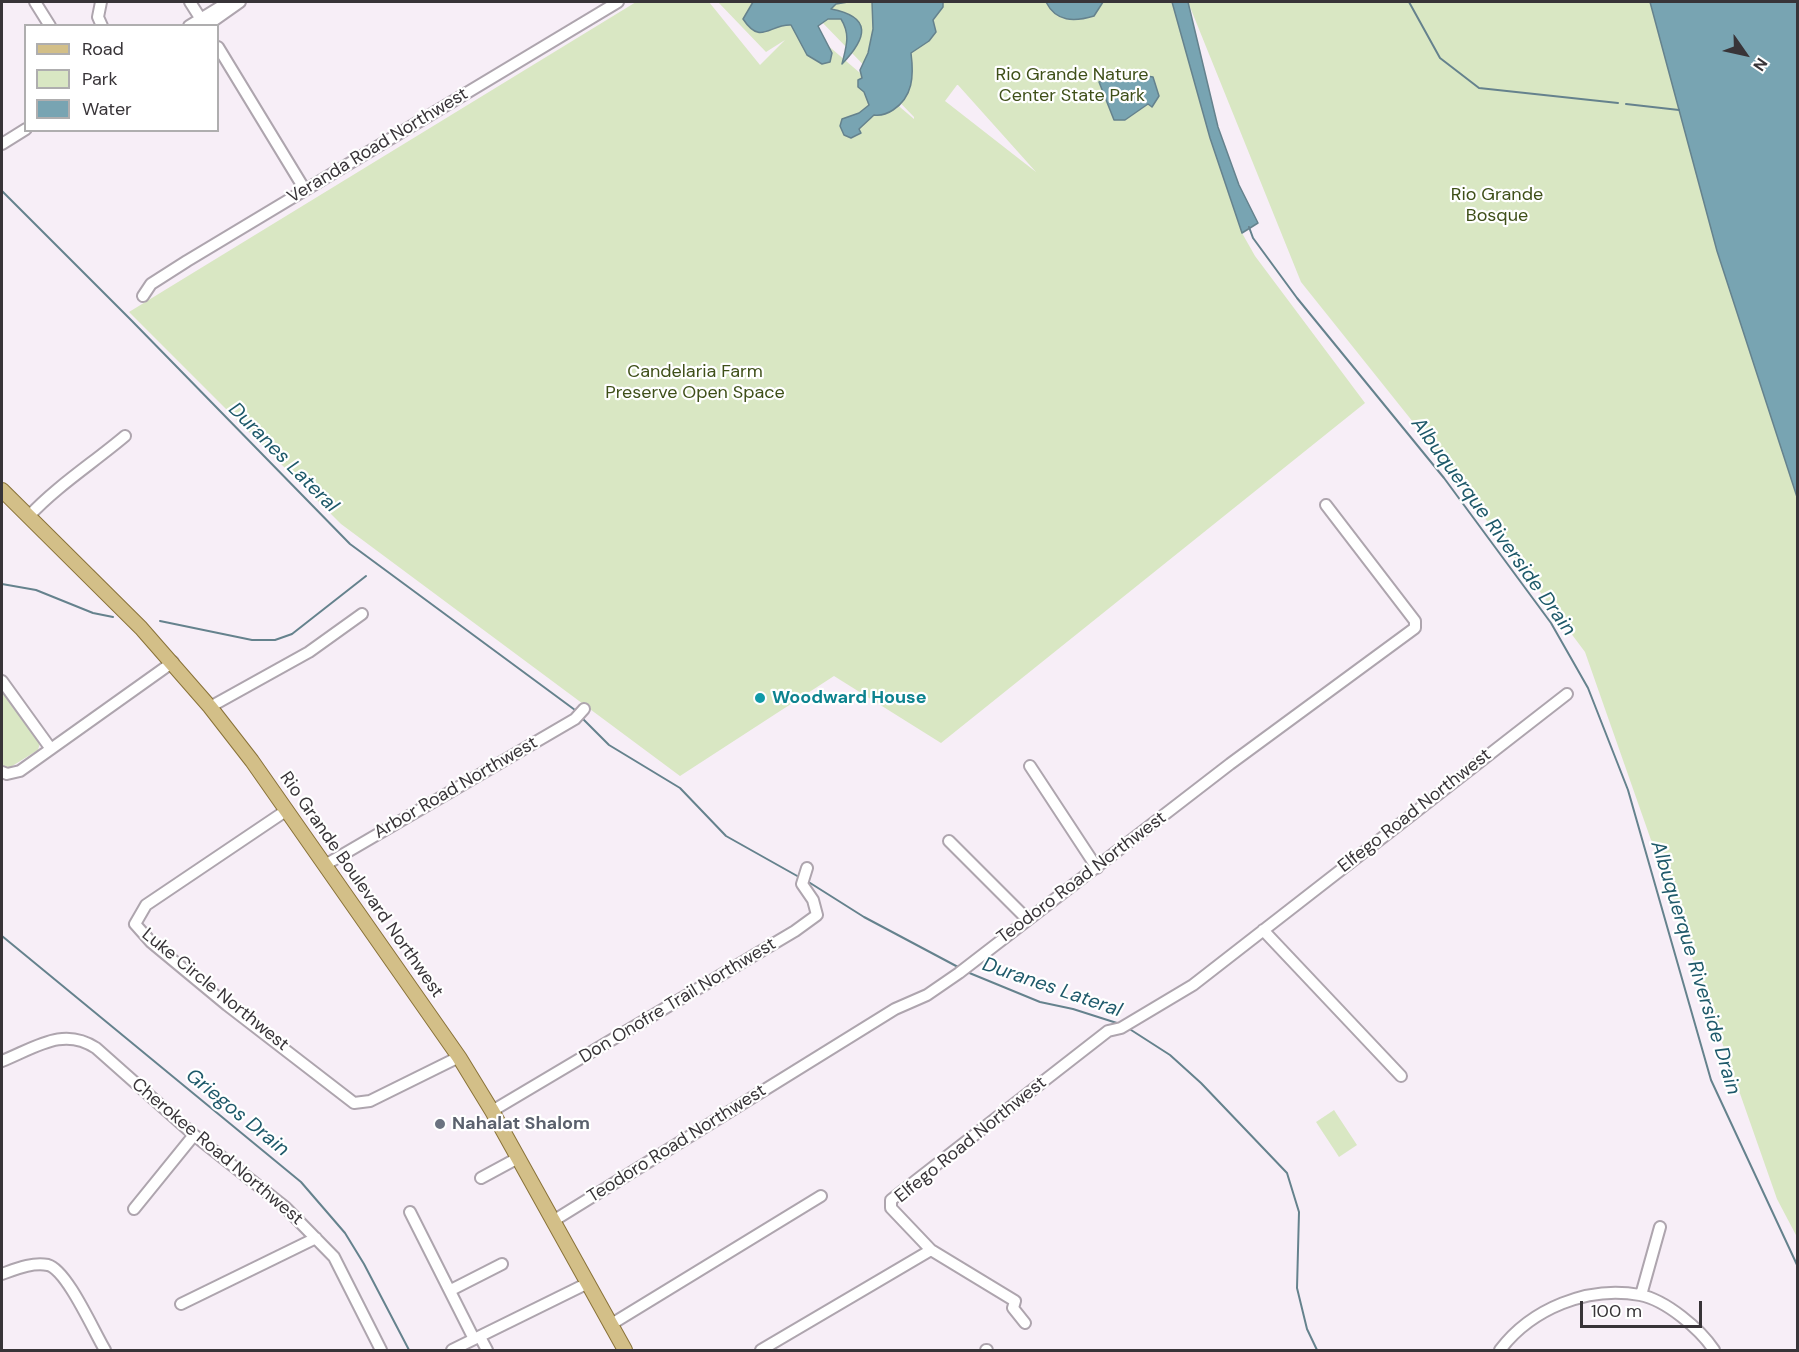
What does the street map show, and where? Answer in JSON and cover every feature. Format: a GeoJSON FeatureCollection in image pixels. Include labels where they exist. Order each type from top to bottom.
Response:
{"type":"FeatureCollection","features":[{"type":"Feature","properties":{"kind":"main road","name":"Rio Grande Boulevard Northwest"},"geometry":{"type":"LineString","coordinates":[[2,490],[87,572],[172,662],[210,707],[286,810],[459,1057],[492,1111],[625,1350]]}},
{"type":"Feature","properties":{"kind":"street"},"geometry":{"type":"LineString","coordinates":[[35,2],[49,24]]}},
{"type":"Feature","properties":{"kind":"street"},"geometry":{"type":"LineString","coordinates":[[101,2],[98,17],[101,24]]}},
{"type":"Feature","properties":{"kind":"street"},"geometry":{"type":"LineString","coordinates":[[190,2],[204,23],[225,4],[239,2]]}},
{"type":"Feature","properties":{"kind":"street","name":"Veranda Road Northwest"},"geometry":{"type":"LineString","coordinates":[[142,296],[151,284],[618,2]]}},
{"type":"Feature","properties":{"kind":"street"},"geometry":{"type":"LineString","coordinates":[[219,48],[305,190]]}},
{"type":"Feature","properties":{"kind":"street"},"geometry":{"type":"LineString","coordinates":[[2,144],[24,130]]}},
{"type":"Feature","properties":{"kind":"street"},"geometry":{"type":"LineString","coordinates":[[29,516],[49,495],[70,482],[125,436]]}},
{"type":"Feature","properties":{"kind":"street","name":"Teodoro Road Northwest"},"geometry":{"type":"LineString","coordinates":[[554,1221],[895,1009],[927,995],[1097,868],[1230,764],[1415,628],[1414,621],[1326,505]]}},
{"type":"Feature","properties":{"kind":"street"},"geometry":{"type":"LineString","coordinates":[[210,707],[309,652],[362,615]]}},
{"type":"Feature","properties":{"kind":"street"},"geometry":{"type":"LineString","coordinates":[[2,772],[20,771],[172,662]]}},
{"type":"Feature","properties":{"kind":"street"},"geometry":{"type":"LineString","coordinates":[[2,681],[51,749]]}},
{"type":"Feature","properties":{"kind":"street","name":"Elfego Road Northwest"},"geometry":{"type":"LineString","coordinates":[[931,1250],[891,1208],[891,1200],[1108,1031],[1120,1028],[1193,985],[1567,694]]}},
{"type":"Feature","properties":{"kind":"street","name":"Arbor Road Northwest"},"geometry":{"type":"LineString","coordinates":[[325,865],[574,719],[584,709]]}},
{"type":"Feature","properties":{"kind":"street"},"geometry":{"type":"LineString","coordinates":[[1030,766],[1097,868]]}},
{"type":"Feature","properties":{"kind":"street","name":"Luke Circle Northwest"},"geometry":{"type":"LineString","coordinates":[[286,810],[146,905],[135,924],[151,942],[226,1005],[354,1103],[370,1101],[459,1057]]}},
{"type":"Feature","properties":{"kind":"street"},"geometry":{"type":"LineString","coordinates":[[949,841],[1027,919]]}},
{"type":"Feature","properties":{"kind":"street","name":"Don Onofre Trail Northwest"},"geometry":{"type":"LineString","coordinates":[[492,1111],[795,931],[817,915],[813,900],[804,889],[804,875]]}},
{"type":"Feature","properties":{"kind":"street"},"geometry":{"type":"LineString","coordinates":[[1263,930],[1401,1076]]}},
{"type":"Feature","properties":{"kind":"street","name":"Cherokee Road Northwest"},"geometry":{"type":"LineString","coordinates":[[2,1061],[57,1038],[81,1038],[194,1135],[285,1207],[316,1238],[334,1257],[381,1350]]}},
{"type":"Feature","properties":{"kind":"street"},"geometry":{"type":"LineString","coordinates":[[134,1209],[194,1135]]}},
{"type":"Feature","properties":{"kind":"street"},"geometry":{"type":"LineString","coordinates":[[481,1178],[518,1158]]}},
{"type":"Feature","properties":{"kind":"street"},"geometry":{"type":"LineString","coordinates":[[610,1325],[821,1196]]}},
{"type":"Feature","properties":{"kind":"street"},"geometry":{"type":"LineString","coordinates":[[410,1212],[477,1338],[487,1350]]}},
{"type":"Feature","properties":{"kind":"street"},"geometry":{"type":"LineString","coordinates":[[1641,1295],[1660,1227]]}},
{"type":"Feature","properties":{"kind":"street"},"geometry":{"type":"LineString","coordinates":[[181,1304],[316,1238]]}},
{"type":"Feature","properties":{"kind":"street"},"geometry":{"type":"LineString","coordinates":[[761,1350],[931,1250],[1016,1301],[1013,1308],[1025,1323]]}},
{"type":"Feature","properties":{"kind":"street"},"geometry":{"type":"LineString","coordinates":[[451,1290],[502,1264]]}},
{"type":"Feature","properties":{"kind":"street"},"geometry":{"type":"LineString","coordinates":[[2,1274],[26,1266],[49,1265],[65,1278],[105,1350]]}},
{"type":"Feature","properties":{"kind":"street"},"geometry":{"type":"LineString","coordinates":[[452,1350],[588,1283]]}},
{"type":"Feature","properties":{"kind":"street"},"geometry":{"type":"LineString","coordinates":[[1500,1350],[1517,1330],[1541,1313],[1572,1299],[1606,1294],[1641,1295],[1670,1309],[1692,1325],[1714,1350]]}},
{"type":"Feature","properties":{"kind":"green space","name":"Candelaria Farm Preserve Open Space"},"geometry":{"type":"Polygon","coordinates":[[[636,2],[709,2],[760,65],[785,40],[766,52],[718,2],[1172,2],[1210,138],[1242,233],[1255,256],[1365,403],[941,743],[834,676],[680,776],[341,524],[129,312],[636,2]],[[817,17],[805,26],[914,119],[914,117],[817,17]],[[958,85],[945,101],[1036,172],[958,85]]]}},
{"type":"Feature","properties":{"kind":"green space","name":"Rio Grande Bosque"},"geometry":{"type":"Polygon","coordinates":[[[1188,2],[1650,2],[1717,251],[1797,497],[1797,1237],[1777,1199],[1585,652],[1413,422],[1301,282],[1188,2]]]}},
{"type":"Feature","properties":{"kind":"green space"},"geometry":{"type":"Polygon","coordinates":[[[2,689],[40,743],[38,750],[9,768],[2,766],[2,689]]]}},
{"type":"Feature","properties":{"kind":"green space"},"geometry":{"type":"Polygon","coordinates":[[[1334,1110],[1357,1145],[1339,1157],[1316,1122],[1334,1110]]]}},
{"type":"Feature","properties":{"kind":"water"},"geometry":{"type":"Polygon","coordinates":[[[753,2],[848,2],[836,4],[831,9],[854,17],[860,23],[861,37],[857,46],[842,64],[847,41],[846,30],[841,19],[828,19],[818,26],[832,53],[830,62],[822,64],[807,55],[791,25],[766,32],[755,31],[749,27],[743,19],[753,2]]]}},
{"type":"Feature","properties":{"kind":"water"},"geometry":{"type":"Polygon","coordinates":[[[872,2],[943,2],[943,7],[933,20],[936,32],[929,41],[911,53],[912,78],[905,99],[888,113],[874,115],[859,129],[861,133],[851,138],[844,135],[840,126],[842,119],[859,113],[869,105],[864,92],[858,87],[858,80],[862,78],[860,70],[868,53],[873,29],[872,2]]]}},
{"type":"Feature","properties":{"kind":"water"},"geometry":{"type":"Polygon","coordinates":[[[1046,2],[1103,2],[1094,16],[1066,19],[1050,9],[1046,2]]]}},
{"type":"Feature","properties":{"kind":"water"},"geometry":{"type":"Polygon","coordinates":[[[1172,2],[1188,2],[1218,127],[1239,185],[1258,223],[1242,233],[1210,138],[1172,2]]]}},
{"type":"Feature","properties":{"kind":"water"},"geometry":{"type":"Polygon","coordinates":[[[1650,2],[1797,2],[1797,497],[1717,251],[1650,2]]]}},
{"type":"Feature","properties":{"kind":"water"},"geometry":{"type":"Polygon","coordinates":[[[1135,74],[1153,77],[1159,96],[1152,107],[1148,104],[1125,120],[1114,120],[1099,82],[1135,74]]]}},
{"type":"Feature","properties":{"kind":"waterway"},"geometry":{"type":"LineString","coordinates":[[1409,2],[1440,58],[1479,88],[1618,103]]}},
{"type":"Feature","properties":{"kind":"waterway"},"geometry":{"type":"LineString","coordinates":[[1626,104],[1679,110]]}},
{"type":"Feature","properties":{"kind":"waterway","name":"Duranes Lateral"},"geometry":{"type":"LineString","coordinates":[[2,191],[350,544],[575,710]]}},
{"type":"Feature","properties":{"kind":"waterway","name":"Albuquerque Riverside Drain"},"geometry":{"type":"LineString","coordinates":[[1249,227],[1253,238],[1297,298],[1444,478],[1551,623],[1588,688],[1628,790],[1711,1080],[1798,1267]]}},
{"type":"Feature","properties":{"kind":"waterway"},"geometry":{"type":"LineString","coordinates":[[160,621],[252,640],[275,640],[292,634],[366,576]]}},
{"type":"Feature","properties":{"kind":"waterway"},"geometry":{"type":"LineString","coordinates":[[2,584],[36,590],[93,613],[113,617]]}},
{"type":"Feature","properties":{"kind":"waterway","name":"Duranes Lateral"},"geometry":{"type":"LineString","coordinates":[[583,719],[609,745],[680,788],[726,836],[799,877]]}},
{"type":"Feature","properties":{"kind":"waterway","name":"Duranes Lateral"},"geometry":{"type":"LineString","coordinates":[[807,881],[864,917],[958,967]]}},
{"type":"Feature","properties":{"kind":"waterway","name":"Griegos Drain"},"geometry":{"type":"LineString","coordinates":[[2,936],[301,1182],[345,1233],[409,1350]]}},
{"type":"Feature","properties":{"kind":"waterway","name":"Duranes Lateral"},"geometry":{"type":"LineString","coordinates":[[967,972],[1040,1002],[1073,1009],[1120,1024]]}},
{"type":"Feature","properties":{"kind":"waterway","name":"Duranes Lateral"},"geometry":{"type":"LineString","coordinates":[[1128,1028],[1170,1055],[1201,1083],[1287,1173],[1299,1212],[1297,1288],[1307,1329],[1317,1350]]}},
{"type":"Feature","properties":{"kind":"place","name":"Woodward House"},"geometry":{"type":"Point","coordinates":[760,698]}},
{"type":"Feature","properties":{"kind":"place","name":"Nahalat Shalom"},"geometry":{"type":"Point","coordinates":[440,1124]}},
{"type":"Feature","properties":{"kind":"park label","name":"Rio Grande Nature Center State Park"},"geometry":{"type":"Point","coordinates":[1072,85]}}]}
